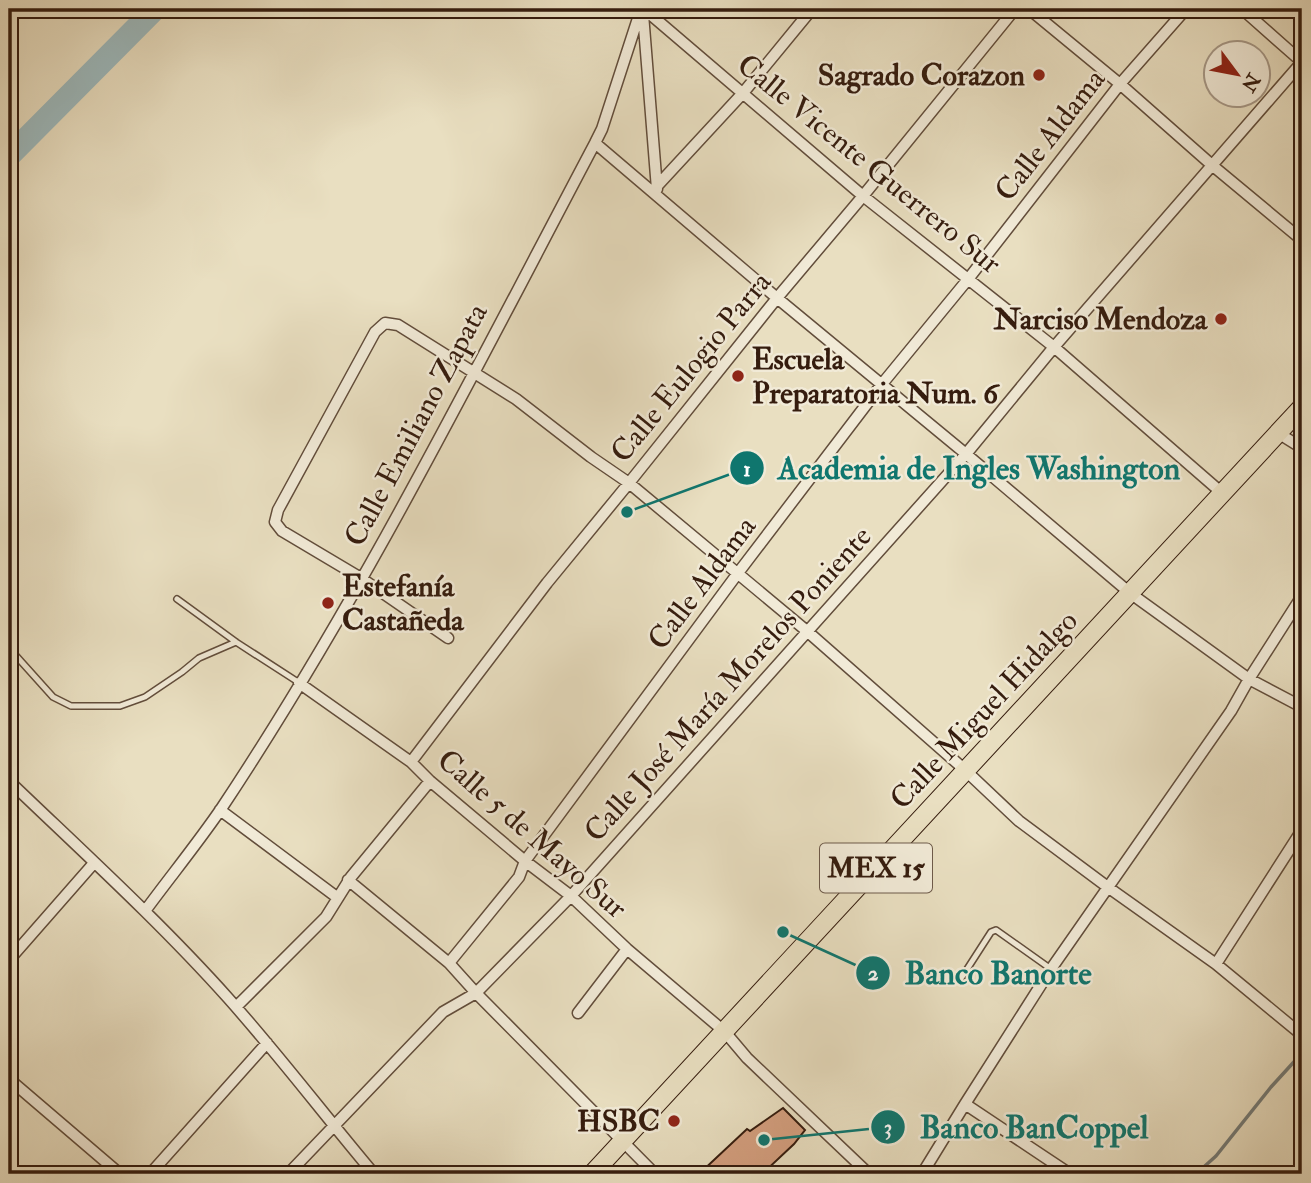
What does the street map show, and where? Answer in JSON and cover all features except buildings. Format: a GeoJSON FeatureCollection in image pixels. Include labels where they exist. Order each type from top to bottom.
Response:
{"type":"FeatureCollection","features":[{"type":"Feature","properties":{"kind":"main road","name":"Calle Miguel Hidalgo"},"geometry":{"type":"LineString","coordinates":[[592,1174],[1302,407]]}},
{"type":"Feature","properties":{"kind":"street","name":"Calle Vicente Guerrero Sur"},"geometry":{"type":"LineString","coordinates":[[643,9],[863,196],[1054,347],[1222,493]]}},
{"type":"Feature","properties":{"kind":"street","name":"Calle Emiliano Zapata"},"geometry":{"type":"LineString","coordinates":[[145,911],[220,810],[299,683],[390,527],[602,129],[643,9]]}},
{"type":"Feature","properties":{"kind":"street"},"geometry":{"type":"LineString","coordinates":[[643,9],[657,191]]}},
{"type":"Feature","properties":{"kind":"street"},"geometry":{"type":"LineString","coordinates":[[657,191],[812,9]]}},
{"type":"Feature","properties":{"kind":"street","name":"Calle Eulogio Parra"},"geometry":{"type":"LineString","coordinates":[[411,762],[547,583],[1015,9]]}},
{"type":"Feature","properties":{"kind":"street"},"geometry":{"type":"LineString","coordinates":[[1029,9],[1121,84],[1302,240]]}},
{"type":"Feature","properties":{"kind":"street","name":"Calle Aldama"},"geometry":{"type":"LineString","coordinates":[[449,962],[519,877],[525,861],[882,384],[1121,84],[1186,9]]}},
{"type":"Feature","properties":{"kind":"street"},"geometry":{"type":"LineString","coordinates":[[1242,9],[1302,62]]}},
{"type":"Feature","properties":{"kind":"street","name":"Calle José María Morelos Poniente"},"geometry":{"type":"LineString","coordinates":[[288,1174],[443,1012],[476,993],[571,896],[966,454],[1054,347],[1302,62]]}},
{"type":"Feature","properties":{"kind":"street"},"geometry":{"type":"LineString","coordinates":[[595,143],[657,191],[777,298],[1130,593],[1249,679],[1302,707]]}},
{"type":"Feature","properties":{"kind":"street"},"geometry":{"type":"LineString","coordinates":[[448,638],[361,578],[282,531],[275,522],[278,510],[374,331],[385,323],[398,325],[516,399],[629,483],[808,632],[1019,821],[1216,964],[1302,1035]]}},
{"type":"Feature","properties":{"kind":"street"},"geometry":{"type":"LineString","coordinates":[[1279,433],[1302,449]]}},
{"type":"Feature","properties":{"kind":"street"},"geometry":{"type":"LineString","coordinates":[[922,1174],[1051,969],[1231,711],[1302,596]]}},
{"type":"Feature","properties":{"kind":"street","name":"Calle 5 de Mayo Sur"},"geometry":{"type":"LineString","coordinates":[[299,683],[411,762],[525,861],[571,896],[627,949],[725,1032],[747,1058],[869,1174]]}},
{"type":"Feature","properties":{"kind":"street"},"geometry":{"type":"LineString","coordinates":[[9,781],[145,911],[236,1007],[374,1174]]}},
{"type":"Feature","properties":{"kind":"street"},"geometry":{"type":"LineString","coordinates":[[236,1007],[326,917],[348,880],[430,781]]}},
{"type":"Feature","properties":{"kind":"street"},"geometry":{"type":"LineString","coordinates":[[220,810],[338,898]]}},
{"type":"Feature","properties":{"kind":"street"},"geometry":{"type":"LineString","coordinates":[[1216,964],[1302,830]]}},
{"type":"Feature","properties":{"kind":"street"},"geometry":{"type":"LineString","coordinates":[[9,960],[94,863]]}},
{"type":"Feature","properties":{"kind":"street"},"geometry":{"type":"LineString","coordinates":[[348,880],[449,962],[476,993],[655,1174]]}},
{"type":"Feature","properties":{"kind":"street"},"geometry":{"type":"LineString","coordinates":[[578,1013],[627,949]]}},
{"type":"Feature","properties":{"kind":"street"},"geometry":{"type":"LineString","coordinates":[[150,1174],[267,1043]]}},
{"type":"Feature","properties":{"kind":"street"},"geometry":{"type":"LineString","coordinates":[[9,1079],[120,1174]]}},
{"type":"Feature","properties":{"kind":"street"},"geometry":{"type":"LineString","coordinates":[[965,1104],[1070,1174]]}},
{"type":"Feature","properties":{"kind":"lane"},"geometry":{"type":"LineString","coordinates":[[177,599],[299,683]]}},
{"type":"Feature","properties":{"kind":"lane"},"geometry":{"type":"LineString","coordinates":[[9,648],[53,697],[62,702],[71,706],[120,706],[145,697],[199,658],[236,642]]}},
{"type":"Feature","properties":{"kind":"lane"},"geometry":{"type":"LineString","coordinates":[[962,977],[991,932],[996,930],[1051,969]]}},
{"type":"Feature","properties":{"kind":"waterway"},"geometry":{"type":"LineString","coordinates":[[9,156],[155,9]]}},
{"type":"Feature","properties":{"kind":"waterway"},"geometry":{"type":"LineString","coordinates":[[1196,1174],[1216,1156],[1302,1053]]}},
{"type":"Feature","properties":{"kind":"place","name":"Sagrado Corazon"},"geometry":{"type":"Point","coordinates":[1039,75]}},
{"type":"Feature","properties":{"kind":"place","name":"Narciso Mendoza"},"geometry":{"type":"Point","coordinates":[1221,319]}},
{"type":"Feature","properties":{"kind":"place","name":"Escuela Preparatoria Num. 6"},"geometry":{"type":"Point","coordinates":[738,376]}},
{"type":"Feature","properties":{"kind":"place","name":"Academia de Ingles Washington"},"geometry":{"type":"Point","coordinates":[627,512]}},
{"type":"Feature","properties":{"kind":"place","name":"Estefanía Castañeda"},"geometry":{"type":"Point","coordinates":[328,603]}},
{"type":"Feature","properties":{"kind":"place","name":"Banco Banorte"},"geometry":{"type":"Point","coordinates":[783,932]}},
{"type":"Feature","properties":{"kind":"place","name":"HSBC"},"geometry":{"type":"Point","coordinates":[674,1121]}},
{"type":"Feature","properties":{"kind":"place","name":"Banco BanCoppel"},"geometry":{"type":"Point","coordinates":[764,1140]}}]}
